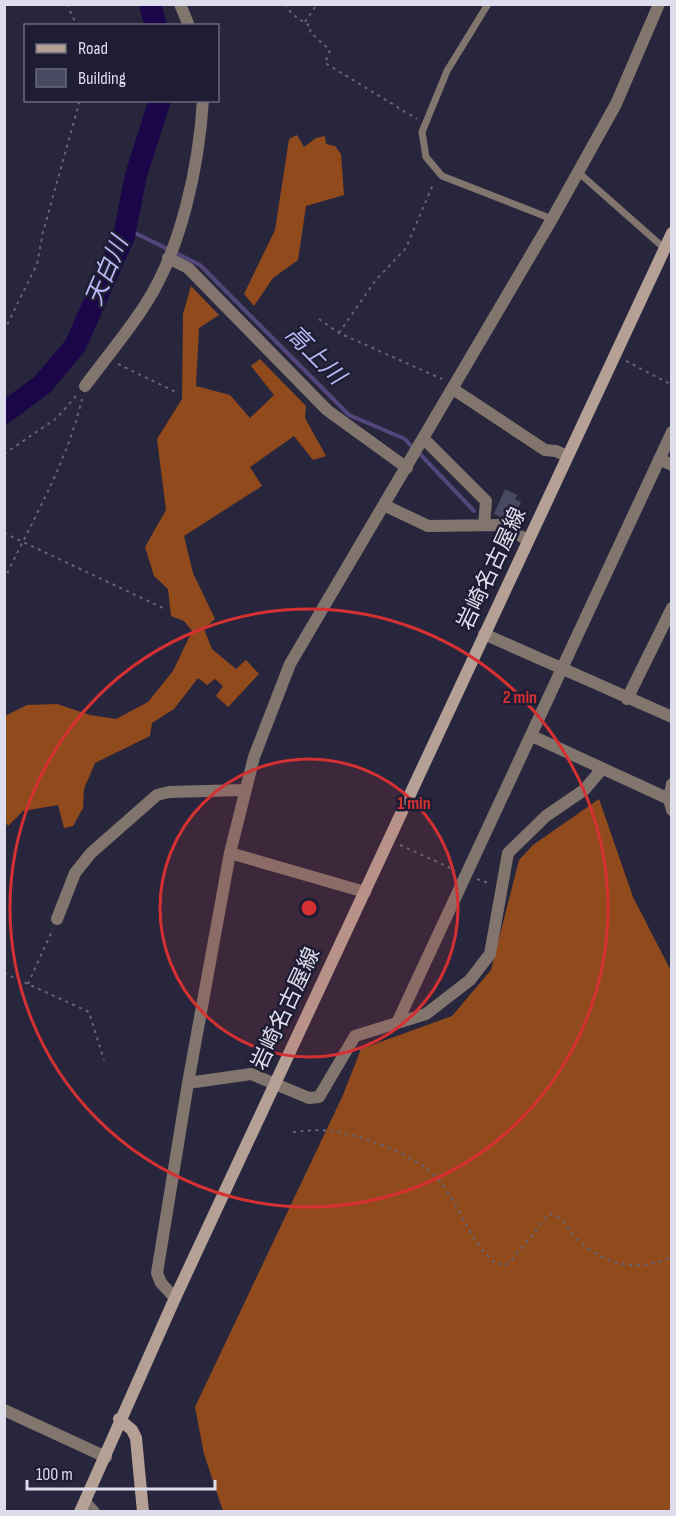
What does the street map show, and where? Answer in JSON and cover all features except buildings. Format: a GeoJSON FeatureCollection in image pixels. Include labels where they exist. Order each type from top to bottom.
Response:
{"type":"FeatureCollection","features":[{"type":"Feature","properties":{"kind":"main road","name":"岩崎名古屋線"},"geometry":{"type":"LineString","coordinates":[[82,1507],[106,1457],[119,1419],[275,1082],[672,233]]}},
{"type":"Feature","properties":{"kind":"main road"},"geometry":{"type":"LineString","coordinates":[[119,1419],[132,1430],[136,1438],[143,1512]]}},
{"type":"Feature","properties":{"kind":"street"},"geometry":{"type":"LineString","coordinates":[[180,4],[188,24]]}},
{"type":"Feature","properties":{"kind":"street"},"geometry":{"type":"LineString","coordinates":[[175,1298],[161,1283],[157,1273],[188,1083],[230,853],[254,757],[290,664],[386,506],[552,219],[616,104],[659,4]]}},
{"type":"Feature","properties":{"kind":"street"},"geometry":{"type":"LineString","coordinates":[[85,386],[146,304],[171,252],[193,173],[203,102]]}},
{"type":"Feature","properties":{"kind":"street"},"geometry":{"type":"LineString","coordinates":[[171,252],[327,410],[407,468]]}},
{"type":"Feature","properties":{"kind":"street"},"geometry":{"type":"LineString","coordinates":[[454,387],[545,450],[556,451],[567,456]]}},
{"type":"Feature","properties":{"kind":"street"},"geometry":{"type":"LineString","coordinates":[[397,1023],[532,736],[560,668],[672,432]]}},
{"type":"Feature","properties":{"kind":"street"},"geometry":{"type":"LineString","coordinates":[[419,447],[486,501],[484,525]]}},
{"type":"Feature","properties":{"kind":"street"},"geometry":{"type":"LineString","coordinates":[[659,459],[672,465]]}},
{"type":"Feature","properties":{"kind":"street"},"geometry":{"type":"LineString","coordinates":[[386,506],[428,526],[500,525],[528,540]]}},
{"type":"Feature","properties":{"kind":"street"},"geometry":{"type":"LineString","coordinates":[[627,699],[672,608]]}},
{"type":"Feature","properties":{"kind":"street"},"geometry":{"type":"LineString","coordinates":[[484,634],[672,717]]}},
{"type":"Feature","properties":{"kind":"street"},"geometry":{"type":"LineString","coordinates":[[532,736],[670,804],[672,784]]}},
{"type":"Feature","properties":{"kind":"street"},"geometry":{"type":"LineString","coordinates":[[188,1083],[246,1074],[275,1082],[309,1098],[319,1097],[351,1039],[426,1014],[449,999],[483,966],[490,954],[508,853],[546,816],[584,790],[602,769]]}},
{"type":"Feature","properties":{"kind":"street"},"geometry":{"type":"LineString","coordinates":[[57,919],[75,873],[91,853],[157,795],[169,792],[244,790]]}},
{"type":"Feature","properties":{"kind":"street"},"geometry":{"type":"LineString","coordinates":[[230,853],[365,892]]}},
{"type":"Feature","properties":{"kind":"street"},"geometry":{"type":"LineString","coordinates":[[4,1410],[106,1457]]}},
{"type":"Feature","properties":{"kind":"street"},"geometry":{"type":"LineString","coordinates":[[82,1507],[94,1512]]}},
{"type":"Feature","properties":{"kind":"lane"},"geometry":{"type":"LineString","coordinates":[[488,4],[447,71],[425,124],[422,132],[426,157],[442,176],[552,219]]}},
{"type":"Feature","properties":{"kind":"lane"},"geometry":{"type":"LineString","coordinates":[[578,172],[664,248]]}},
{"type":"Feature","properties":{"kind":"path"},"geometry":{"type":"LineString","coordinates":[[67,4],[76,24]]}},
{"type":"Feature","properties":{"kind":"path"},"geometry":{"type":"LineString","coordinates":[[285,4],[311,27],[310,32],[330,50],[325,63],[425,124]]}},
{"type":"Feature","properties":{"kind":"path"},"geometry":{"type":"LineString","coordinates":[[305,23],[317,4]]}},
{"type":"Feature","properties":{"kind":"path"},"geometry":{"type":"LineString","coordinates":[[4,331],[37,264],[43,232],[79,102]]}},
{"type":"Feature","properties":{"kind":"path"},"geometry":{"type":"LineString","coordinates":[[339,333],[375,281],[406,248],[438,171]]}},
{"type":"Feature","properties":{"kind":"path"},"geometry":{"type":"LineString","coordinates":[[319,319],[339,333],[454,387]]}},
{"type":"Feature","properties":{"kind":"path"},"geometry":{"type":"LineString","coordinates":[[107,356],[177,393]]}},
{"type":"Feature","properties":{"kind":"path"},"geometry":{"type":"LineString","coordinates":[[614,356],[672,385]]}},
{"type":"Feature","properties":{"kind":"path"},"geometry":{"type":"LineString","coordinates":[[4,454],[57,418],[85,386]]}},
{"type":"Feature","properties":{"kind":"path"},"geometry":{"type":"LineString","coordinates":[[4,580],[70,440],[85,386]]}},
{"type":"Feature","properties":{"kind":"path"},"geometry":{"type":"LineString","coordinates":[[4,533],[165,609]]}},
{"type":"Feature","properties":{"kind":"path"},"geometry":{"type":"LineString","coordinates":[[389,840],[465,875],[503,889]]}},
{"type":"Feature","properties":{"kind":"path"},"geometry":{"type":"LineString","coordinates":[[28,984],[57,919]]}},
{"type":"Feature","properties":{"kind":"path"},"geometry":{"type":"LineString","coordinates":[[4,973],[89,1012],[104,1060]]}},
{"type":"Feature","properties":{"kind":"path"},"geometry":{"type":"LineString","coordinates":[[293,1132],[331,1131],[388,1146],[414,1160],[437,1178],[473,1239],[489,1258],[501,1265],[511,1261],[549,1214],[562,1220],[577,1239],[611,1260],[627,1265],[650,1266],[672,1257]]}},
{"type":"Feature","properties":{"kind":"shaded area"},"geometry":{"type":"Polygon","coordinates":[[[297,135],[304,147],[316,138],[325,136],[326,144],[335,146],[341,154],[344,195],[306,206],[298,260],[273,278],[254,306],[244,294],[275,230],[289,139],[297,135]]]}},
{"type":"Feature","properties":{"kind":"shaded area"},"geometry":{"type":"Polygon","coordinates":[[[191,286],[219,315],[199,328],[196,386],[230,395],[250,418],[274,395],[251,366],[260,359],[306,406],[305,418],[326,456],[313,460],[294,436],[250,467],[262,486],[184,536],[193,573],[215,619],[204,629],[212,649],[236,669],[246,660],[259,674],[228,707],[216,696],[223,686],[215,679],[207,685],[198,678],[174,709],[152,723],[150,736],[95,763],[84,789],[83,808],[73,826],[64,828],[58,805],[23,811],[8,826],[4,820],[5,716],[27,705],[57,704],[90,715],[116,719],[148,702],[173,671],[192,631],[184,621],[171,616],[168,589],[154,576],[145,547],[166,510],[157,439],[182,399],[183,314],[191,286]]]}},
{"type":"Feature","properties":{"kind":"shaded area"},"geometry":{"type":"Polygon","coordinates":[[[599,799],[633,897],[671,971],[671,1511],[223,1511],[204,1454],[195,1407],[343,1095],[361,1049],[452,1016],[491,970],[519,860],[533,845],[599,799]]]}},
{"type":"Feature","properties":{"kind":"waterway","name":"天白川"},"geometry":{"type":"LineString","coordinates":[[150,4],[155,24]]}},
{"type":"Feature","properties":{"kind":"waterway","name":"天白川"},"geometry":{"type":"LineString","coordinates":[[4,413],[43,384],[75,346],[124,236],[136,175],[159,102]]}},
{"type":"Feature","properties":{"kind":"waterway","name":"高上川"},"geometry":{"type":"LineString","coordinates":[[125,228],[200,265],[349,415],[405,439],[413,448]]}},
{"type":"Feature","properties":{"kind":"waterway","name":"高上川"},"geometry":{"type":"LineString","coordinates":[[419,453],[474,511]]}}]}
